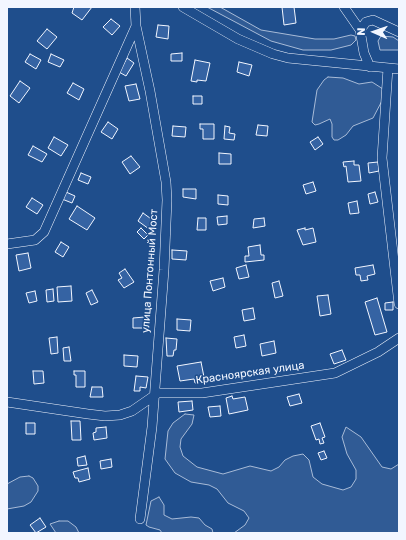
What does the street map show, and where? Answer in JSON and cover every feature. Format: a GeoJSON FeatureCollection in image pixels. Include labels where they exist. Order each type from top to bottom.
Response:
{"type":"FeatureCollection","features":[{"type":"Feature","properties":{"kind":"street","name":"улица Понтонный Мост"},"geometry":{"type":"LineString","coordinates":[[135,7],[136,26],[150,91],[166,182],[164,270],[153,396],[152,428],[140,519]]}},
{"type":"Feature","properties":{"kind":"street"},"geometry":{"type":"LineString","coordinates":[[183,7],[238,38],[273,54],[288,58],[399,69]]}},
{"type":"Feature","properties":{"kind":"street"},"geometry":{"type":"LineString","coordinates":[[344,7],[360,30],[364,53],[370,67]]}},
{"type":"Feature","properties":{"kind":"street"},"geometry":{"type":"LineString","coordinates":[[360,30],[366,22],[374,20],[399,32]]}},
{"type":"Feature","properties":{"kind":"street","name":"улица Понтонный Мост"},"geometry":{"type":"LineString","coordinates":[[7,244],[35,240],[44,232],[136,26]]}},
{"type":"Feature","properties":{"kind":"street"},"geometry":{"type":"LineString","coordinates":[[388,68],[382,158],[399,304]]}},
{"type":"Feature","properties":{"kind":"street","name":"Красноярская улица"},"geometry":{"type":"LineString","coordinates":[[7,402],[105,416],[120,415],[132,411],[153,396],[167,392],[202,393],[336,373],[378,352],[399,338]]}},
{"type":"Feature","properties":{"kind":"shaded area"},"geometry":{"type":"Polygon","coordinates":[[[207,7],[220,7],[261,30],[315,39],[334,39],[351,35],[355,36],[356,40],[351,45],[331,50],[303,50],[271,41],[207,7]]]}},
{"type":"Feature","properties":{"kind":"shaded area"},"geometry":{"type":"Polygon","coordinates":[[[381,36],[393,37],[399,41],[399,50],[380,50],[378,41],[381,36]]]}},
{"type":"Feature","properties":{"kind":"shaded area"},"geometry":{"type":"Polygon","coordinates":[[[328,77],[343,78],[359,84],[372,82],[383,89],[384,97],[373,118],[353,126],[346,135],[338,140],[334,140],[332,137],[332,124],[330,119],[315,125],[312,122],[317,90],[328,77]]]}},
{"type":"Feature","properties":{"kind":"shaded area"},"geometry":{"type":"Polygon","coordinates":[[[185,414],[194,415],[192,424],[181,439],[180,447],[183,456],[197,467],[223,474],[250,466],[271,471],[279,467],[285,460],[293,456],[303,454],[309,460],[313,477],[322,484],[343,490],[351,487],[356,479],[356,470],[347,454],[342,437],[346,427],[361,437],[382,467],[391,469],[399,464],[399,533],[234,533],[245,525],[249,518],[244,511],[228,503],[217,489],[209,485],[191,482],[175,473],[165,459],[168,431],[173,423],[185,414]]]}},
{"type":"Feature","properties":{"kind":"shaded area"},"geometry":{"type":"Polygon","coordinates":[[[29,476],[33,478],[38,486],[38,491],[31,502],[24,506],[7,509],[7,484],[20,477],[29,476]]]}},
{"type":"Feature","properties":{"kind":"shaded area"},"geometry":{"type":"Polygon","coordinates":[[[159,497],[164,505],[164,515],[172,519],[191,517],[199,518],[205,525],[212,529],[213,533],[162,533],[160,530],[146,525],[151,501],[159,497]]]}},
{"type":"Feature","properties":{"kind":"shaded area"},"geometry":{"type":"Polygon","coordinates":[[[59,521],[68,521],[76,527],[79,533],[56,533],[50,524],[59,521]]]}},
{"type":"Feature","properties":{"kind":"building"},"geometry":{"type":"Polygon","coordinates":[[[74,7],[92,7],[82,20],[72,13],[74,7]]]}},
{"type":"Feature","properties":{"kind":"building"},"geometry":{"type":"Polygon","coordinates":[[[282,7],[294,7],[296,23],[284,25],[282,7]]]}},
{"type":"Feature","properties":{"kind":"building"},"geometry":{"type":"Polygon","coordinates":[[[111,19],[120,26],[112,35],[103,27],[111,19]]]}},
{"type":"Feature","properties":{"kind":"building"},"geometry":{"type":"Polygon","coordinates":[[[158,25],[169,26],[168,39],[156,37],[158,25]]]}},
{"type":"Feature","properties":{"kind":"building"},"geometry":{"type":"Polygon","coordinates":[[[47,29],[57,37],[47,49],[37,41],[47,29]]]}},
{"type":"Feature","properties":{"kind":"building"},"geometry":{"type":"Polygon","coordinates":[[[182,53],[182,61],[171,61],[171,54],[182,53]]]}},
{"type":"Feature","properties":{"kind":"building"},"geometry":{"type":"Polygon","coordinates":[[[30,54],[41,60],[36,69],[25,62],[30,54]]]}},
{"type":"Feature","properties":{"kind":"building"},"geometry":{"type":"Polygon","coordinates":[[[51,54],[64,60],[60,67],[48,62],[51,54]]]}},
{"type":"Feature","properties":{"kind":"building"},"geometry":{"type":"Polygon","coordinates":[[[127,58],[134,63],[126,76],[119,72],[127,58]]]}},
{"type":"Feature","properties":{"kind":"building"},"geometry":{"type":"Polygon","coordinates":[[[195,60],[210,63],[206,81],[191,81],[195,60]]]}},
{"type":"Feature","properties":{"kind":"building"},"geometry":{"type":"Polygon","coordinates":[[[239,62],[252,65],[249,76],[237,72],[239,62]]]}},
{"type":"Feature","properties":{"kind":"building"},"geometry":{"type":"Polygon","coordinates":[[[20,81],[30,88],[19,103],[10,96],[20,81]]]}},
{"type":"Feature","properties":{"kind":"building"},"geometry":{"type":"Polygon","coordinates":[[[73,83],[84,89],[79,100],[67,93],[73,83]]]}},
{"type":"Feature","properties":{"kind":"building"},"geometry":{"type":"Polygon","coordinates":[[[136,84],[140,99],[129,101],[125,86],[136,84]]]}},
{"type":"Feature","properties":{"kind":"building"},"geometry":{"type":"Polygon","coordinates":[[[193,96],[202,96],[202,104],[193,104],[193,96]]]}},
{"type":"Feature","properties":{"kind":"building"},"geometry":{"type":"Polygon","coordinates":[[[108,122],[118,129],[112,139],[101,132],[108,122]]]}},
{"type":"Feature","properties":{"kind":"building"},"geometry":{"type":"Polygon","coordinates":[[[200,124],[214,124],[214,139],[203,139],[203,129],[200,129],[200,124]]]}},
{"type":"Feature","properties":{"kind":"building"},"geometry":{"type":"Polygon","coordinates":[[[258,125],[268,126],[267,136],[256,135],[258,125]]]}},
{"type":"Feature","properties":{"kind":"building"},"geometry":{"type":"Polygon","coordinates":[[[173,126],[186,127],[185,137],[172,136],[173,126]]]}},
{"type":"Feature","properties":{"kind":"building"},"geometry":{"type":"Polygon","coordinates":[[[225,126],[230,127],[229,133],[235,134],[234,140],[224,139],[225,126]]]}},
{"type":"Feature","properties":{"kind":"building"},"geometry":{"type":"Polygon","coordinates":[[[54,137],[68,145],[61,156],[48,148],[54,137]]]}},
{"type":"Feature","properties":{"kind":"building"},"geometry":{"type":"Polygon","coordinates":[[[318,137],[323,144],[315,150],[310,142],[318,137]]]}},
{"type":"Feature","properties":{"kind":"building"},"geometry":{"type":"Polygon","coordinates":[[[33,146],[47,154],[42,162],[28,155],[33,146]]]}},
{"type":"Feature","properties":{"kind":"building"},"geometry":{"type":"Polygon","coordinates":[[[219,153],[231,154],[231,164],[219,164],[219,153]]]}},
{"type":"Feature","properties":{"kind":"building"},"geometry":{"type":"Polygon","coordinates":[[[131,156],[140,167],[130,174],[122,162],[131,156]]]}},
{"type":"Feature","properties":{"kind":"building"},"geometry":{"type":"Polygon","coordinates":[[[354,161],[354,165],[359,165],[361,181],[348,182],[346,166],[344,167],[343,162],[354,161]]]}},
{"type":"Feature","properties":{"kind":"building"},"geometry":{"type":"Polygon","coordinates":[[[378,162],[379,171],[369,173],[368,163],[378,162]]]}},
{"type":"Feature","properties":{"kind":"building"},"geometry":{"type":"Polygon","coordinates":[[[81,173],[91,177],[88,184],[78,180],[81,173]]]}},
{"type":"Feature","properties":{"kind":"building"},"geometry":{"type":"Polygon","coordinates":[[[313,182],[316,191],[306,194],[303,185],[313,182]]]}},
{"type":"Feature","properties":{"kind":"building"},"geometry":{"type":"Polygon","coordinates":[[[183,189],[196,189],[196,199],[183,197],[183,189]]]}},
{"type":"Feature","properties":{"kind":"building"},"geometry":{"type":"Polygon","coordinates":[[[66,192],[75,196],[72,203],[62,199],[66,192]]]}},
{"type":"Feature","properties":{"kind":"building"},"geometry":{"type":"Polygon","coordinates":[[[375,192],[378,202],[370,204],[368,194],[375,192]]]}},
{"type":"Feature","properties":{"kind":"building"},"geometry":{"type":"Polygon","coordinates":[[[218,195],[228,196],[228,205],[218,204],[218,195]]]}},
{"type":"Feature","properties":{"kind":"building"},"geometry":{"type":"Polygon","coordinates":[[[32,198],[43,205],[37,214],[26,207],[32,198]]]}},
{"type":"Feature","properties":{"kind":"building"},"geometry":{"type":"Polygon","coordinates":[[[357,201],[359,213],[350,214],[348,203],[357,201]]]}},
{"type":"Feature","properties":{"kind":"building"},"geometry":{"type":"Polygon","coordinates":[[[77,206],[95,218],[87,230],[69,219],[77,206]]]}},
{"type":"Feature","properties":{"kind":"building"},"geometry":{"type":"Polygon","coordinates":[[[143,213],[154,221],[149,229],[138,221],[143,213]]]}},
{"type":"Feature","properties":{"kind":"building"},"geometry":{"type":"Polygon","coordinates":[[[227,216],[227,224],[218,225],[217,217],[227,216]]]}},
{"type":"Feature","properties":{"kind":"building"},"geometry":{"type":"Polygon","coordinates":[[[198,218],[206,218],[206,230],[197,230],[198,218]]]}},
{"type":"Feature","properties":{"kind":"building"},"geometry":{"type":"Polygon","coordinates":[[[264,218],[265,226],[253,228],[254,219],[264,218]]]}},
{"type":"Feature","properties":{"kind":"building"},"geometry":{"type":"Polygon","coordinates":[[[141,228],[148,235],[144,239],[137,232],[141,228]]]}},
{"type":"Feature","properties":{"kind":"building"},"geometry":{"type":"Polygon","coordinates":[[[305,228],[305,230],[313,228],[316,242],[303,245],[297,230],[305,228]]]}},
{"type":"Feature","properties":{"kind":"building"},"geometry":{"type":"Polygon","coordinates":[[[61,242],[69,247],[63,257],[55,252],[61,242]]]}},
{"type":"Feature","properties":{"kind":"building"},"geometry":{"type":"Polygon","coordinates":[[[260,245],[261,255],[264,255],[264,260],[245,262],[245,256],[249,256],[248,247],[260,245]]]}},
{"type":"Feature","properties":{"kind":"building"},"geometry":{"type":"Polygon","coordinates":[[[172,250],[187,251],[186,260],[172,259],[172,250]]]}},
{"type":"Feature","properties":{"kind":"building"},"geometry":{"type":"Polygon","coordinates":[[[28,253],[31,268],[19,271],[16,255],[28,253]]]}},
{"type":"Feature","properties":{"kind":"building"},"geometry":{"type":"Polygon","coordinates":[[[246,265],[249,277],[239,279],[236,268],[246,265]]]}},
{"type":"Feature","properties":{"kind":"building"},"geometry":{"type":"Polygon","coordinates":[[[373,265],[375,274],[367,276],[368,280],[361,281],[360,275],[356,275],[355,268],[373,265]]]}},
{"type":"Feature","properties":{"kind":"building"},"geometry":{"type":"Polygon","coordinates":[[[125,269],[134,282],[124,288],[118,280],[122,278],[119,273],[125,269]]]}},
{"type":"Feature","properties":{"kind":"building"},"geometry":{"type":"Polygon","coordinates":[[[223,278],[225,287],[213,291],[210,281],[223,278]]]}},
{"type":"Feature","properties":{"kind":"building"},"geometry":{"type":"Polygon","coordinates":[[[279,281],[283,296],[275,298],[272,283],[279,281]]]}},
{"type":"Feature","properties":{"kind":"building"},"geometry":{"type":"Polygon","coordinates":[[[71,286],[72,301],[58,302],[57,287],[71,286]]]}},
{"type":"Feature","properties":{"kind":"building"},"geometry":{"type":"Polygon","coordinates":[[[53,289],[54,301],[47,302],[46,290],[53,289]]]}},
{"type":"Feature","properties":{"kind":"building"},"geometry":{"type":"Polygon","coordinates":[[[92,290],[98,302],[91,305],[86,293],[92,290]]]}},
{"type":"Feature","properties":{"kind":"building"},"geometry":{"type":"Polygon","coordinates":[[[35,291],[37,301],[29,303],[26,293],[35,291]]]}},
{"type":"Feature","properties":{"kind":"building"},"geometry":{"type":"Polygon","coordinates":[[[328,295],[331,314],[320,316],[317,296],[328,295]]]}},
{"type":"Feature","properties":{"kind":"building"},"geometry":{"type":"Polygon","coordinates":[[[377,298],[387,332],[375,335],[365,302],[377,298]]]}},
{"type":"Feature","properties":{"kind":"building"},"geometry":{"type":"Polygon","coordinates":[[[393,302],[393,310],[385,310],[385,303],[393,302]]]}},
{"type":"Feature","properties":{"kind":"building"},"geometry":{"type":"Polygon","coordinates":[[[253,308],[255,319],[244,321],[242,310],[253,308]]]}},
{"type":"Feature","properties":{"kind":"building"},"geometry":{"type":"Polygon","coordinates":[[[145,317],[145,328],[133,328],[133,318],[145,317]]]}},
{"type":"Feature","properties":{"kind":"building"},"geometry":{"type":"Polygon","coordinates":[[[177,319],[191,320],[190,331],[177,330],[177,319]]]}},
{"type":"Feature","properties":{"kind":"building"},"geometry":{"type":"Polygon","coordinates":[[[244,335],[246,346],[236,348],[234,337],[244,335]]]}},
{"type":"Feature","properties":{"kind":"building"},"geometry":{"type":"Polygon","coordinates":[[[57,337],[58,353],[51,354],[49,338],[57,337]]]}},
{"type":"Feature","properties":{"kind":"building"},"geometry":{"type":"Polygon","coordinates":[[[166,338],[177,339],[176,350],[174,350],[173,356],[167,356],[166,338]]]}},
{"type":"Feature","properties":{"kind":"building"},"geometry":{"type":"Polygon","coordinates":[[[274,341],[276,353],[262,356],[260,344],[274,341]]]}},
{"type":"Feature","properties":{"kind":"building"},"geometry":{"type":"Polygon","coordinates":[[[69,347],[71,361],[64,361],[63,348],[69,347]]]}},
{"type":"Feature","properties":{"kind":"building"},"geometry":{"type":"Polygon","coordinates":[[[342,350],[346,360],[334,364],[330,354],[342,350]]]}},
{"type":"Feature","properties":{"kind":"building"},"geometry":{"type":"Polygon","coordinates":[[[124,355],[138,356],[137,367],[124,366],[124,355]]]}},
{"type":"Feature","properties":{"kind":"building"},"geometry":{"type":"Polygon","coordinates":[[[201,362],[205,382],[195,383],[194,379],[180,381],[177,366],[201,362]]]}},
{"type":"Feature","properties":{"kind":"building"},"geometry":{"type":"Polygon","coordinates":[[[33,371],[43,371],[44,383],[34,384],[33,371]]]}},
{"type":"Feature","properties":{"kind":"building"},"geometry":{"type":"Polygon","coordinates":[[[74,371],[85,371],[85,387],[76,387],[76,375],[74,375],[74,371]]]}},
{"type":"Feature","properties":{"kind":"building"},"geometry":{"type":"Polygon","coordinates":[[[136,376],[148,377],[146,388],[140,387],[140,391],[134,391],[136,376]]]}},
{"type":"Feature","properties":{"kind":"building"},"geometry":{"type":"Polygon","coordinates":[[[92,387],[102,387],[103,397],[90,397],[92,387]]]}},
{"type":"Feature","properties":{"kind":"building"},"geometry":{"type":"Polygon","coordinates":[[[299,394],[302,403],[290,406],[287,397],[299,394]]]}},
{"type":"Feature","properties":{"kind":"building"},"geometry":{"type":"Polygon","coordinates":[[[232,396],[233,399],[245,397],[248,410],[229,414],[226,398],[232,396]]]}},
{"type":"Feature","properties":{"kind":"building"},"geometry":{"type":"Polygon","coordinates":[[[192,401],[193,410],[179,412],[178,402],[192,401]]]}},
{"type":"Feature","properties":{"kind":"building"},"geometry":{"type":"Polygon","coordinates":[[[220,406],[221,416],[210,417],[208,407],[220,406]]]}},
{"type":"Feature","properties":{"kind":"building"},"geometry":{"type":"Polygon","coordinates":[[[71,421],[80,421],[81,440],[72,440],[71,421]]]}},
{"type":"Feature","properties":{"kind":"building"},"geometry":{"type":"Polygon","coordinates":[[[26,423],[35,423],[35,434],[26,434],[26,423]]]}},
{"type":"Feature","properties":{"kind":"building"},"geometry":{"type":"Polygon","coordinates":[[[320,423],[325,437],[322,438],[324,443],[320,444],[319,439],[316,440],[311,426],[320,423]]]}},
{"type":"Feature","properties":{"kind":"building"},"geometry":{"type":"Polygon","coordinates":[[[106,427],[107,438],[94,440],[93,433],[96,432],[96,428],[106,427]]]}},
{"type":"Feature","properties":{"kind":"building"},"geometry":{"type":"Polygon","coordinates":[[[324,451],[327,458],[321,460],[318,453],[324,451]]]}},
{"type":"Feature","properties":{"kind":"building"},"geometry":{"type":"Polygon","coordinates":[[[85,456],[87,465],[78,466],[77,458],[85,456]]]}},
{"type":"Feature","properties":{"kind":"building"},"geometry":{"type":"Polygon","coordinates":[[[111,459],[112,467],[101,469],[100,461],[111,459]]]}},
{"type":"Feature","properties":{"kind":"building"},"geometry":{"type":"Polygon","coordinates":[[[88,468],[90,479],[79,482],[78,478],[75,478],[73,472],[88,468]]]}},
{"type":"Feature","properties":{"kind":"building"},"geometry":{"type":"Polygon","coordinates":[[[40,518],[46,527],[36,533],[30,525],[40,518]]]}}]}
